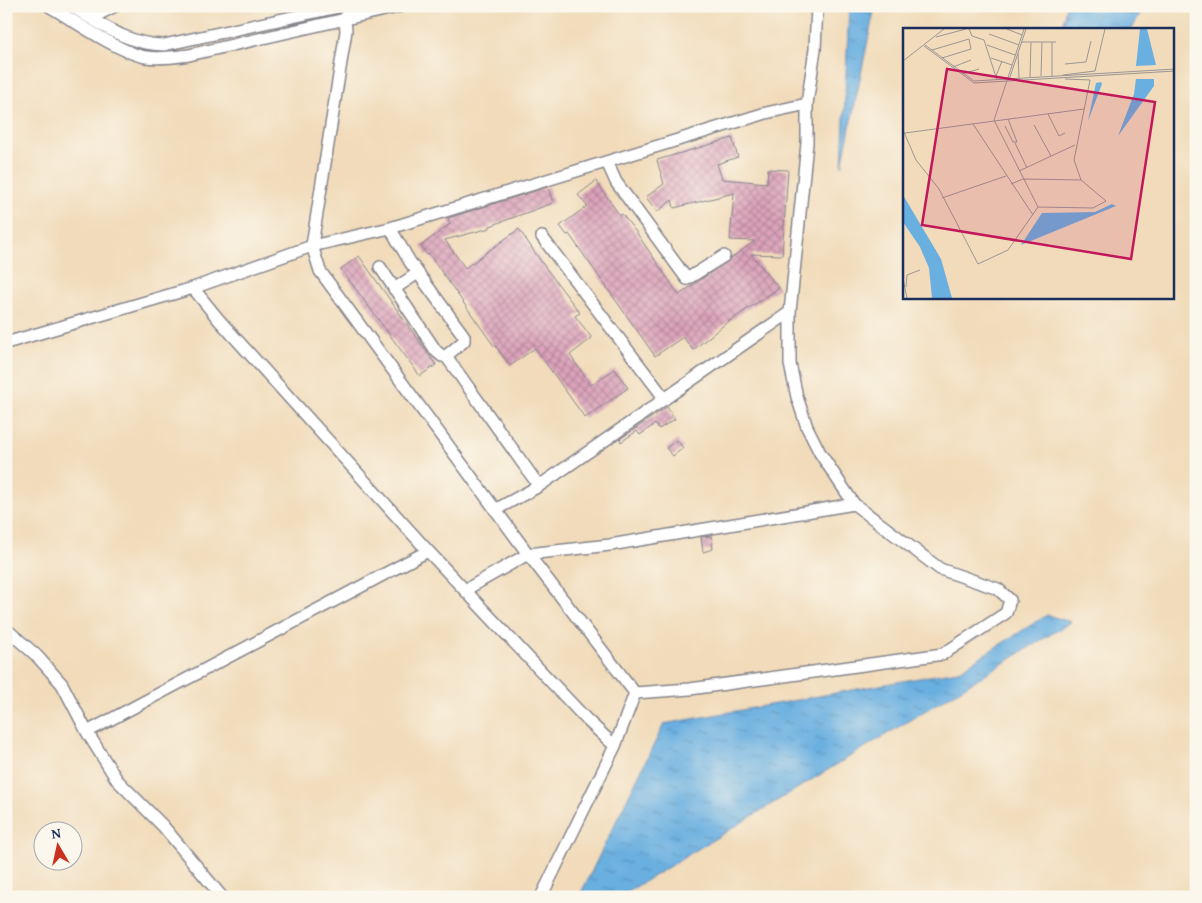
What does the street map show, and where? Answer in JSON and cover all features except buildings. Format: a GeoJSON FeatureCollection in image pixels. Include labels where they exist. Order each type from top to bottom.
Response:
{"type":"FeatureCollection","features":[{"type":"Feature","properties":{"kind":"street"},"geometry":{"type":"LineString","coordinates":[[49,6],[117,46],[143,57],[163,58],[345,25],[358,11],[402,6]]}},
{"type":"Feature","properties":{"kind":"street"},"geometry":{"type":"LineString","coordinates":[[71,6],[123,38],[146,45],[164,45],[343,6]]}},
{"type":"Feature","properties":{"kind":"street"},"geometry":{"type":"LineString","coordinates":[[91,18],[115,6]]}},
{"type":"Feature","properties":{"kind":"street"},"geometry":{"type":"LineString","coordinates":[[288,6],[293,18]]}},
{"type":"Feature","properties":{"kind":"street"},"geometry":{"type":"LineString","coordinates":[[348,6],[312,246],[320,271],[495,510],[635,693]]}},
{"type":"Feature","properties":{"kind":"street"},"geometry":{"type":"LineString","coordinates":[[635,693],[690,689],[943,654],[1006,613],[1010,600],[998,589],[940,569],[854,504],[820,452],[807,427],[797,397],[790,364],[790,312],[806,143],[806,104],[818,6]]}},
{"type":"Feature","properties":{"kind":"street"},"geometry":{"type":"LineString","coordinates":[[6,343],[193,288],[312,246],[390,228],[766,113],[806,104]]}},
{"type":"Feature","properties":{"kind":"street"},"geometry":{"type":"LineString","coordinates":[[606,162],[616,182],[687,279],[724,256]]}},
{"type":"Feature","properties":{"kind":"street"},"geometry":{"type":"LineString","coordinates":[[390,228],[418,273],[464,336],[464,341],[458,348],[446,356]]}},
{"type":"Feature","properties":{"kind":"street"},"geometry":{"type":"LineString","coordinates":[[542,237],[665,399]]}},
{"type":"Feature","properties":{"kind":"street"},"geometry":{"type":"LineString","coordinates":[[380,267],[436,351],[442,356],[446,356],[540,486]]}},
{"type":"Feature","properties":{"kind":"street"},"geometry":{"type":"LineString","coordinates":[[394,289],[418,273]]}},
{"type":"Feature","properties":{"kind":"street"},"geometry":{"type":"LineString","coordinates":[[193,288],[219,320],[428,551],[593,727],[615,746]]}},
{"type":"Feature","properties":{"kind":"street"},"geometry":{"type":"LineString","coordinates":[[495,510],[540,486],[790,312]]}},
{"type":"Feature","properties":{"kind":"street"},"geometry":{"type":"LineString","coordinates":[[465,590],[528,554],[610,545],[854,504]]}},
{"type":"Feature","properties":{"kind":"street"},"geometry":{"type":"LineString","coordinates":[[87,732],[428,551]]}},
{"type":"Feature","properties":{"kind":"street"},"geometry":{"type":"LineString","coordinates":[[6,629],[62,684],[87,732],[117,780],[163,826],[222,897]]}},
{"type":"Feature","properties":{"kind":"street"},"geometry":{"type":"LineString","coordinates":[[541,897],[615,746],[635,693]]}},
{"type":"Feature","properties":{"kind":"water"},"geometry":{"type":"Polygon","coordinates":[[[849,6],[875,6],[842,166],[849,6]]]}},
{"type":"Feature","properties":{"kind":"water"},"geometry":{"type":"Polygon","coordinates":[[[1066,6],[1144,6],[1133,28],[1062,28],[1066,6]]]}},
{"type":"Feature","properties":{"kind":"water"},"geometry":{"type":"Polygon","coordinates":[[[1047,615],[1071,622],[619,897],[579,897],[664,724],[958,671],[1047,615]]]}}]}
